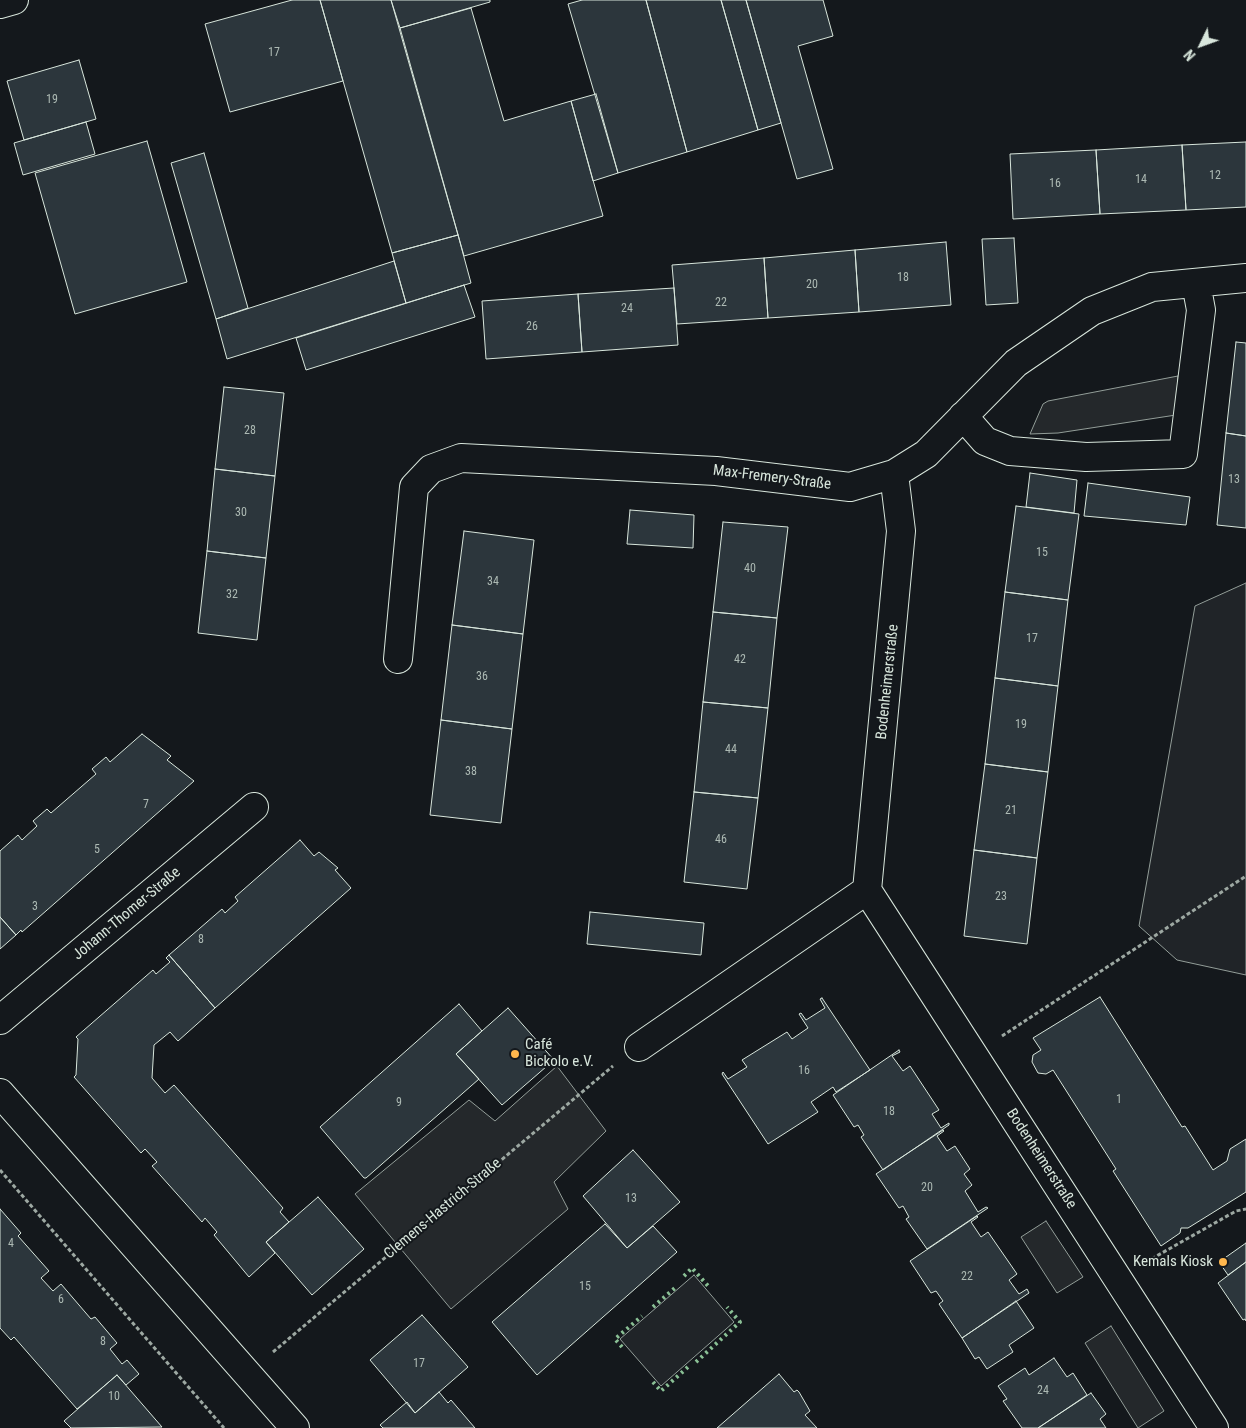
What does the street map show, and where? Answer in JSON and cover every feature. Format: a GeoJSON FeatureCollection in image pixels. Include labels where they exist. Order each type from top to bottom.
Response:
{"type":"FeatureCollection","features":[{"type":"Feature","properties":{"kind":"street"},"geometry":{"type":"LineString","coordinates":[[0,4],[14,0]]}},
{"type":"Feature","properties":{"kind":"street","name":"Max-Fremery-Straße"},"geometry":{"type":"LineString","coordinates":[[398,659],[414,487],[431,469],[461,458],[716,470],[850,487],[894,474],[926,454],[1016,362],[1092,310],[1152,287],[1246,278]]}},
{"type":"Feature","properties":{"kind":"street"},"geometry":{"type":"LineString","coordinates":[[963,416],[986,441],[1010,451],[1086,457],[1184,454],[1201,310],[1196,283]]}},
{"type":"Feature","properties":{"kind":"street","name":"Bodenheimerstraße"},"geometry":{"type":"LineString","coordinates":[[894,474],[901,531],[867,890],[1214,1428]]}},
{"type":"Feature","properties":{"kind":"street","name":"Johann-Thomer-Straße"},"geometry":{"type":"LineString","coordinates":[[0,1020],[254,807]]}},
{"type":"Feature","properties":{"kind":"street"},"geometry":{"type":"LineString","coordinates":[[639,1047],[867,890]]}},
{"type":"Feature","properties":{"kind":"street"},"geometry":{"type":"LineString","coordinates":[[0,1093],[295,1428]]}},
{"type":"Feature","properties":{"kind":"path"},"geometry":{"type":"LineString","coordinates":[[974,1054],[1246,876]]}},
{"type":"Feature","properties":{"kind":"path","name":"Clemens-Hastrich-Straße"},"geometry":{"type":"LineString","coordinates":[[248,1373],[607,1070],[639,1047]]}},
{"type":"Feature","properties":{"kind":"path"},"geometry":{"type":"LineString","coordinates":[[0,1170],[224,1428]]}},
{"type":"Feature","properties":{"kind":"path"},"geometry":{"type":"LineString","coordinates":[[1117,1278],[1236,1211],[1246,1208]]}},
{"type":"Feature","properties":{"kind":"shaded area"},"geometry":{"type":"Polygon","coordinates":[[[1178,376],[1176,415],[1058,433],[1030,434],[1043,404],[1048,401],[1178,376]]]}},
{"type":"Feature","properties":{"kind":"shaded area"},"geometry":{"type":"Polygon","coordinates":[[[1246,583],[1246,975],[1177,960],[1139,926],[1195,606],[1246,583]]]}},
{"type":"Feature","properties":{"kind":"shaded area"},"geometry":{"type":"Polygon","coordinates":[[[557,1066],[606,1131],[554,1182],[568,1209],[451,1309],[355,1194],[469,1100],[495,1121],[557,1066]]]}},
{"type":"Feature","properties":{"kind":"shaded area"},"geometry":{"type":"Polygon","coordinates":[[[1046,1221],[1083,1277],[1057,1293],[1021,1237],[1046,1221]]]}},
{"type":"Feature","properties":{"kind":"shaded area"},"geometry":{"type":"Polygon","coordinates":[[[694,1275],[734,1322],[661,1386],[620,1339],[694,1275]]]}},
{"type":"Feature","properties":{"kind":"shaded area"},"geometry":{"type":"Polygon","coordinates":[[[1111,1326],[1164,1411],[1138,1428],[1085,1343],[1111,1326]]]}},
{"type":"Feature","properties":{"kind":"building"},"geometry":{"type":"Polygon","coordinates":[[[292,0],[320,0],[343,81],[230,112],[205,24],[292,0]]]}},
{"type":"Feature","properties":{"kind":"building"},"geometry":{"type":"Polygon","coordinates":[[[320,0],[391,0],[458,235],[392,253],[320,0]]]}},
{"type":"Feature","properties":{"kind":"building"},"geometry":{"type":"Polygon","coordinates":[[[391,0],[490,0],[490,2],[400,28],[391,0]]]}},
{"type":"Feature","properties":{"kind":"building"},"geometry":{"type":"Polygon","coordinates":[[[582,0],[646,0],[687,152],[618,173],[568,4],[582,0]]]}},
{"type":"Feature","properties":{"kind":"building"},"geometry":{"type":"Polygon","coordinates":[[[646,0],[721,0],[758,130],[687,152],[646,0]]]}},
{"type":"Feature","properties":{"kind":"building"},"geometry":{"type":"Polygon","coordinates":[[[721,0],[746,0],[781,123],[758,130],[721,0]]]}},
{"type":"Feature","properties":{"kind":"building"},"geometry":{"type":"Polygon","coordinates":[[[746,0],[823,0],[833,36],[798,46],[833,169],[797,179],[746,0]]]}},
{"type":"Feature","properties":{"kind":"building"},"geometry":{"type":"Polygon","coordinates":[[[471,8],[504,121],[571,101],[603,216],[464,256],[400,28],[471,8]]]}},
{"type":"Feature","properties":{"kind":"building"},"geometry":{"type":"Polygon","coordinates":[[[79,60],[96,119],[24,140],[7,81],[79,60]]]}},
{"type":"Feature","properties":{"kind":"building"},"geometry":{"type":"Polygon","coordinates":[[[596,94],[618,173],[593,181],[571,101],[596,94]]]}},
{"type":"Feature","properties":{"kind":"building"},"geometry":{"type":"Polygon","coordinates":[[[86,122],[95,154],[23,175],[14,143],[86,122]]]}},
{"type":"Feature","properties":{"kind":"building"},"geometry":{"type":"Polygon","coordinates":[[[147,141],[187,282],[75,314],[35,173],[147,141]]]}},
{"type":"Feature","properties":{"kind":"building"},"geometry":{"type":"Polygon","coordinates":[[[1246,142],[1246,207],[1186,210],[1182,145],[1246,142]]]}},
{"type":"Feature","properties":{"kind":"building"},"geometry":{"type":"Polygon","coordinates":[[[1182,145],[1186,210],[1100,214],[1096,150],[1182,145]]]}},
{"type":"Feature","properties":{"kind":"building"},"geometry":{"type":"Polygon","coordinates":[[[1096,150],[1100,214],[1013,219],[1010,154],[1096,150]]]}},
{"type":"Feature","properties":{"kind":"building"},"geometry":{"type":"Polygon","coordinates":[[[204,153],[248,308],[216,319],[171,163],[204,153]]]}},
{"type":"Feature","properties":{"kind":"building"},"geometry":{"type":"Polygon","coordinates":[[[458,235],[471,283],[406,303],[392,253],[458,235]]]}},
{"type":"Feature","properties":{"kind":"building"},"geometry":{"type":"Polygon","coordinates":[[[1014,238],[1018,303],[986,305],[982,239],[1014,238]]]}},
{"type":"Feature","properties":{"kind":"building"},"geometry":{"type":"Polygon","coordinates":[[[946,242],[951,305],[859,312],[855,250],[946,242]]]}},
{"type":"Feature","properties":{"kind":"building"},"geometry":{"type":"Polygon","coordinates":[[[855,250],[859,312],[768,318],[764,258],[855,250]]]}},
{"type":"Feature","properties":{"kind":"building"},"geometry":{"type":"Polygon","coordinates":[[[764,258],[768,318],[677,324],[672,265],[764,258]]]}},
{"type":"Feature","properties":{"kind":"building"},"geometry":{"type":"Polygon","coordinates":[[[394,261],[406,303],[227,359],[216,319],[394,261]]]}},
{"type":"Feature","properties":{"kind":"building"},"geometry":{"type":"Polygon","coordinates":[[[464,285],[475,317],[306,370],[296,338],[464,285]]]}},
{"type":"Feature","properties":{"kind":"building"},"geometry":{"type":"Polygon","coordinates":[[[674,288],[678,345],[582,352],[578,294],[674,288]]]}},
{"type":"Feature","properties":{"kind":"building"},"geometry":{"type":"Polygon","coordinates":[[[578,294],[582,352],[486,359],[482,301],[578,294]]]}},
{"type":"Feature","properties":{"kind":"building"},"geometry":{"type":"Polygon","coordinates":[[[1236,342],[1246,343],[1246,436],[1226,433],[1236,342]]]}},
{"type":"Feature","properties":{"kind":"building"},"geometry":{"type":"Polygon","coordinates":[[[224,387],[284,393],[275,476],[215,469],[224,387]]]}},
{"type":"Feature","properties":{"kind":"building"},"geometry":{"type":"Polygon","coordinates":[[[1226,433],[1246,436],[1246,528],[1217,525],[1226,433]]]}},
{"type":"Feature","properties":{"kind":"building"},"geometry":{"type":"Polygon","coordinates":[[[215,469],[275,476],[266,558],[207,551],[215,469]]]}},
{"type":"Feature","properties":{"kind":"building"},"geometry":{"type":"Polygon","coordinates":[[[1030,473],[1077,480],[1074,513],[1026,507],[1030,473]]]}},
{"type":"Feature","properties":{"kind":"building"},"geometry":{"type":"Polygon","coordinates":[[[1088,483],[1190,497],[1186,525],[1084,516],[1088,483]]]}},
{"type":"Feature","properties":{"kind":"building"},"geometry":{"type":"Polygon","coordinates":[[[1016,506],[1079,514],[1068,600],[1005,592],[1016,506]]]}},
{"type":"Feature","properties":{"kind":"building"},"geometry":{"type":"Polygon","coordinates":[[[630,510],[694,515],[693,548],[627,544],[630,510]]]}},
{"type":"Feature","properties":{"kind":"building"},"geometry":{"type":"Polygon","coordinates":[[[723,522],[788,527],[777,618],[713,612],[723,522]]]}},
{"type":"Feature","properties":{"kind":"building"},"geometry":{"type":"Polygon","coordinates":[[[464,531],[534,540],[523,634],[452,625],[464,531]]]}},
{"type":"Feature","properties":{"kind":"building"},"geometry":{"type":"Polygon","coordinates":[[[207,551],[266,558],[257,640],[198,633],[207,551]]]}},
{"type":"Feature","properties":{"kind":"building"},"geometry":{"type":"Polygon","coordinates":[[[1005,592],[1068,600],[1058,686],[995,678],[1005,592]]]}},
{"type":"Feature","properties":{"kind":"building"},"geometry":{"type":"Polygon","coordinates":[[[713,612],[777,618],[768,708],[703,702],[713,612]]]}},
{"type":"Feature","properties":{"kind":"building"},"geometry":{"type":"Polygon","coordinates":[[[452,625],[523,634],[512,729],[441,720],[452,625]]]}},
{"type":"Feature","properties":{"kind":"building"},"geometry":{"type":"Polygon","coordinates":[[[995,678],[1058,686],[1048,772],[985,764],[995,678]]]}},
{"type":"Feature","properties":{"kind":"building"},"geometry":{"type":"Polygon","coordinates":[[[703,702],[768,708],[758,798],[694,792],[703,702]]]}},
{"type":"Feature","properties":{"kind":"building"},"geometry":{"type":"Polygon","coordinates":[[[441,720],[512,729],[501,823],[430,815],[441,720]]]}},
{"type":"Feature","properties":{"kind":"building"},"geometry":{"type":"Polygon","coordinates":[[[142,734],[171,756],[167,760],[194,781],[22,932],[21,930],[16,935],[0,917],[0,851],[18,835],[22,840],[37,826],[33,821],[47,809],[51,813],[96,774],[92,769],[106,757],[110,762],[142,734]]]}},
{"type":"Feature","properties":{"kind":"building"},"geometry":{"type":"Polygon","coordinates":[[[985,764],[1048,772],[1037,858],[974,850],[985,764]]]}},
{"type":"Feature","properties":{"kind":"building"},"geometry":{"type":"Polygon","coordinates":[[[694,792],[758,798],[747,889],[684,882],[694,792]]]}},
{"type":"Feature","properties":{"kind":"building"},"geometry":{"type":"Polygon","coordinates":[[[300,840],[314,856],[319,852],[338,868],[335,870],[351,888],[215,1008],[169,955],[222,909],[225,913],[238,901],[235,897],[300,840]]]}},
{"type":"Feature","properties":{"kind":"building"},"geometry":{"type":"Polygon","coordinates":[[[974,850],[1037,858],[1027,944],[964,936],[974,850]]]}},
{"type":"Feature","properties":{"kind":"building"},"geometry":{"type":"Polygon","coordinates":[[[590,912],[704,923],[701,955],[587,944],[590,912]]]}},
{"type":"Feature","properties":{"kind":"building"},"geometry":{"type":"Polygon","coordinates":[[[0,917],[16,935],[0,949],[0,917]]]}},
{"type":"Feature","properties":{"kind":"building"},"geometry":{"type":"Polygon","coordinates":[[[169,955],[215,1008],[178,1041],[170,1032],[154,1045],[152,1078],[165,1093],[174,1085],[283,1208],[280,1212],[289,1222],[266,1242],[275,1253],[249,1277],[214,1235],[217,1232],[205,1218],[202,1222],[152,1166],[157,1162],[145,1149],[141,1153],[74,1077],[76,1075],[78,1039],[76,1037],[153,970],[156,974],[170,962],[166,958],[169,955]]]}},
{"type":"Feature","properties":{"kind":"building"},"geometry":{"type":"Polygon","coordinates":[[[1100,997],[1182,1127],[1185,1126],[1213,1170],[1227,1161],[1230,1149],[1246,1139],[1246,1192],[1188,1228],[1181,1228],[1180,1233],[1161,1246],[1113,1171],[1116,1169],[1053,1070],[1046,1074],[1038,1073],[1032,1062],[1033,1055],[1041,1050],[1033,1038],[1100,997]]]}},
{"type":"Feature","properties":{"kind":"building"},"geometry":{"type":"Polygon","coordinates":[[[822,998],[870,1070],[836,1092],[833,1087],[811,1102],[818,1112],[768,1144],[722,1074],[723,1072],[728,1079],[747,1067],[742,1060],[787,1032],[792,1039],[808,1028],[799,1014],[801,1013],[806,1020],[825,1008],[820,999],[822,998]]]}},
{"type":"Feature","properties":{"kind":"building"},"geometry":{"type":"Polygon","coordinates":[[[459,1004],[482,1031],[456,1054],[479,1079],[364,1178],[320,1127],[459,1004]]]}},
{"type":"Feature","properties":{"kind":"building"},"geometry":{"type":"Polygon","coordinates":[[[508,1008],[554,1060],[502,1105],[456,1054],[508,1008]]]}},
{"type":"Feature","properties":{"kind":"building"},"geometry":{"type":"Polygon","coordinates":[[[899,1050],[900,1052],[892,1056],[903,1071],[910,1066],[939,1110],[932,1114],[941,1128],[949,1123],[949,1125],[883,1170],[861,1137],[864,1135],[858,1125],[854,1127],[833,1095],[899,1050]]]}},
{"type":"Feature","properties":{"kind":"building"},"geometry":{"type":"Polygon","coordinates":[[[943,1130],[937,1136],[947,1151],[955,1146],[970,1169],[964,1174],[972,1185],[965,1191],[978,1212],[986,1207],[988,1208],[927,1249],[906,1219],[909,1217],[903,1206],[899,1208],[876,1174],[943,1130]]]}},
{"type":"Feature","properties":{"kind":"building"},"geometry":{"type":"Polygon","coordinates":[[[633,1150],[680,1202],[627,1248],[583,1196],[633,1150]]]}},
{"type":"Feature","properties":{"kind":"building"},"geometry":{"type":"Polygon","coordinates":[[[318,1197],[364,1249],[312,1295],[266,1242],[318,1197]]]}},
{"type":"Feature","properties":{"kind":"building"},"geometry":{"type":"Polygon","coordinates":[[[0,1209],[21,1233],[18,1236],[49,1271],[41,1278],[53,1291],[61,1284],[91,1319],[95,1317],[117,1343],[110,1349],[122,1364],[127,1360],[139,1374],[126,1385],[117,1375],[77,1409],[14,1337],[11,1340],[0,1328],[0,1209]]]}},
{"type":"Feature","properties":{"kind":"building"},"geometry":{"type":"Polygon","coordinates":[[[977,1216],[971,1222],[981,1237],[988,1232],[1017,1274],[1009,1280],[1019,1294],[1027,1289],[1029,1293],[962,1338],[939,1304],[943,1301],[936,1291],[931,1293],[910,1261],[977,1216]]]}},
{"type":"Feature","properties":{"kind":"building"},"geometry":{"type":"Polygon","coordinates":[[[605,1224],[627,1248],[653,1226],[677,1252],[537,1375],[492,1322],[605,1224]]]}},
{"type":"Feature","properties":{"kind":"building"},"geometry":{"type":"Polygon","coordinates":[[[1246,1243],[1246,1262],[1228,1275],[1219,1262],[1246,1243]]]}},
{"type":"Feature","properties":{"kind":"building"},"geometry":{"type":"Polygon","coordinates":[[[1246,1262],[1246,1321],[1245,1319],[1243,1320],[1218,1283],[1246,1262]]]}},
{"type":"Feature","properties":{"kind":"building"},"geometry":{"type":"Polygon","coordinates":[[[1016,1301],[1034,1328],[1009,1345],[1013,1352],[987,1369],[979,1357],[975,1359],[962,1338],[1016,1301]]]}},
{"type":"Feature","properties":{"kind":"building"},"geometry":{"type":"Polygon","coordinates":[[[422,1315],[468,1367],[415,1413],[370,1360],[422,1315]]]}},
{"type":"Feature","properties":{"kind":"building"},"geometry":{"type":"Polygon","coordinates":[[[1054,1358],[1067,1377],[1073,1373],[1087,1395],[1038,1428],[1022,1428],[1003,1401],[1007,1399],[998,1386],[1025,1368],[1029,1375],[1054,1358]]]}},
{"type":"Feature","properties":{"kind":"building"},"geometry":{"type":"Polygon","coordinates":[[[779,1374],[794,1392],[797,1390],[799,1392],[810,1411],[805,1415],[817,1428],[717,1428],[779,1374]]]}},
{"type":"Feature","properties":{"kind":"building"},"geometry":{"type":"Polygon","coordinates":[[[117,1375],[162,1427],[71,1428],[64,1421],[117,1375]]]}},
{"type":"Feature","properties":{"kind":"building"},"geometry":{"type":"Polygon","coordinates":[[[439,1392],[448,1403],[451,1400],[475,1428],[383,1428],[380,1425],[407,1402],[415,1413],[439,1392]]]}},
{"type":"Feature","properties":{"kind":"building"},"geometry":{"type":"Polygon","coordinates":[[[1091,1393],[1106,1414],[1100,1419],[1106,1428],[1038,1428],[1091,1393]]]}},
{"type":"Feature","properties":{"kind":"hedge"},"geometry":{"type":"LineString","coordinates":[[684,1276],[692,1268],[709,1287]]}},
{"type":"Feature","properties":{"kind":"hedge"},"geometry":{"type":"LineString","coordinates":[[653,1307],[675,1288]]}},
{"type":"Feature","properties":{"kind":"hedge"},"geometry":{"type":"LineString","coordinates":[[696,1362],[740,1322],[727,1307]]}},
{"type":"Feature","properties":{"kind":"hedge"},"geometry":{"type":"LineString","coordinates":[[622,1347],[615,1339],[642,1316]]}},
{"type":"Feature","properties":{"kind":"hedge"},"geometry":{"type":"LineString","coordinates":[[653,1382],[661,1391],[688,1367]]}},
{"type":"Feature","properties":{"kind":"place","name":"Café Bickolo e.V."},"geometry":{"type":"Point","coordinates":[515,1054]}},
{"type":"Feature","properties":{"kind":"place","name":"Kemals Kiosk"},"geometry":{"type":"Point","coordinates":[1223,1262]}}]}
